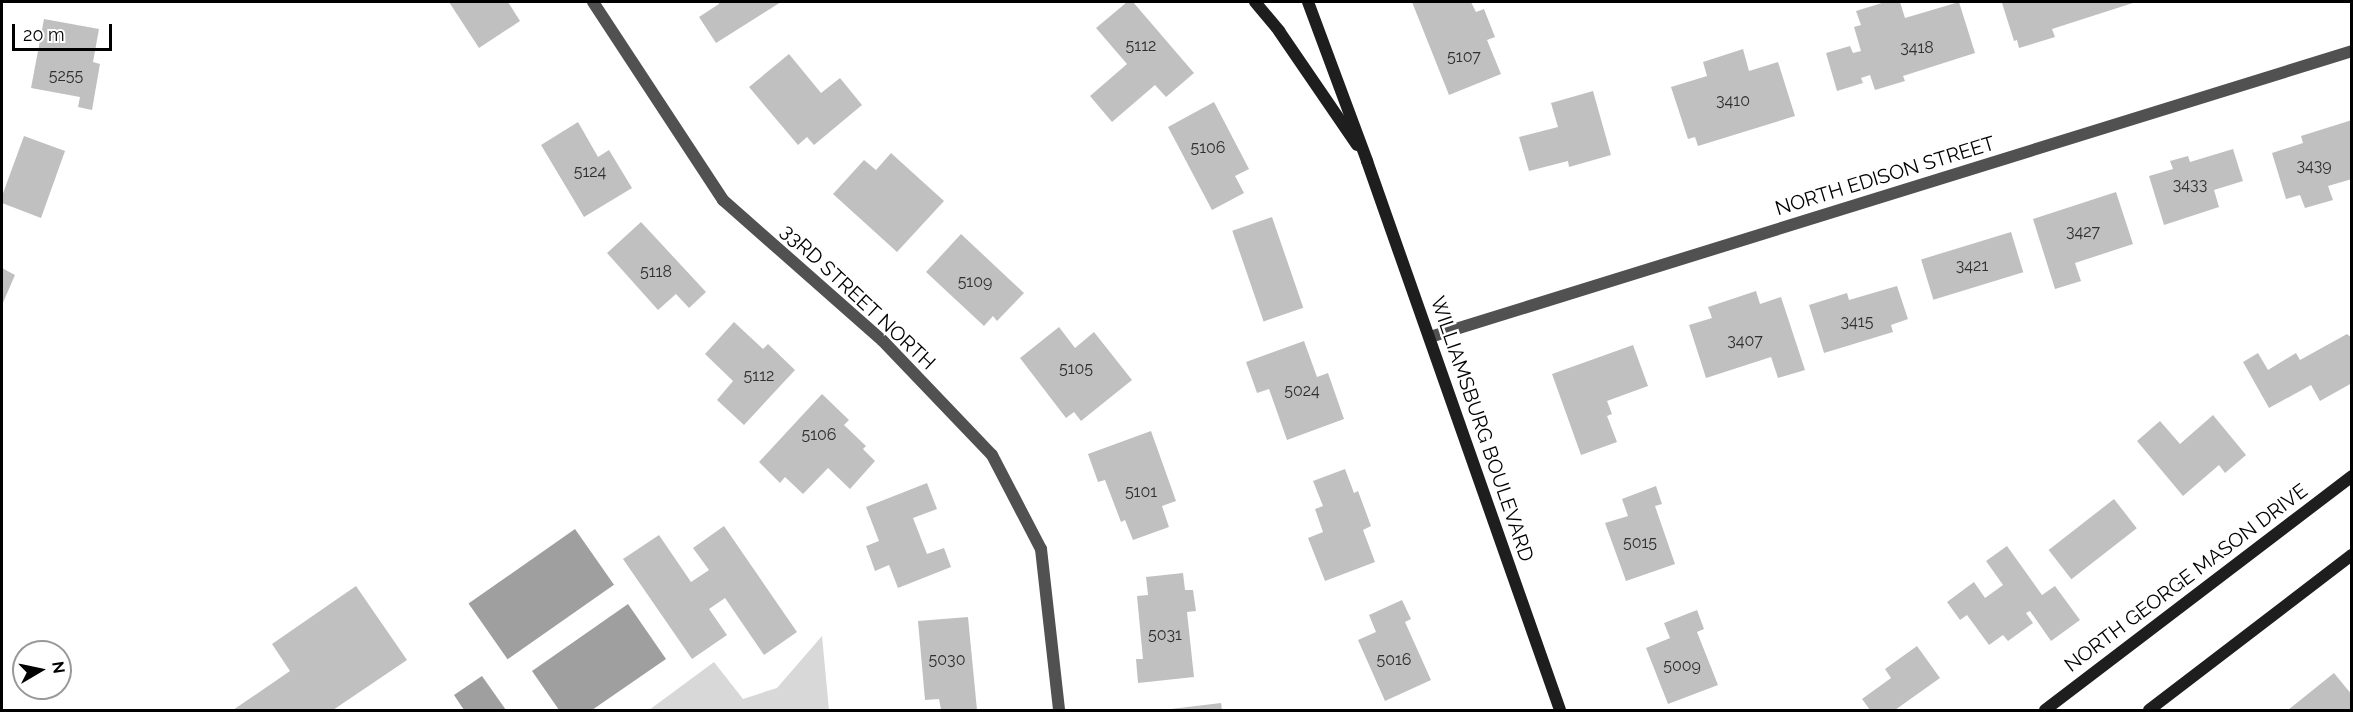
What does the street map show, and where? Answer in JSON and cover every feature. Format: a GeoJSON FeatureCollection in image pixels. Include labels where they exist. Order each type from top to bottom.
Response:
{"type":"FeatureCollection","features":[{"type":"Feature","properties":{"kind":"main road","name":"WILLIAMSBURG BOULEVARD"},"geometry":{"type":"LineString","coordinates":[[1255,2],[1279,31],[1367,161]]}},
{"type":"Feature","properties":{"kind":"main road","name":"WILLIAMSBURG BOULEVARD"},"geometry":{"type":"LineString","coordinates":[[1308,2],[1430,337],[1560,711]]}},
{"type":"Feature","properties":{"kind":"main road","name":"NORTH GEORGE MASON DRIVE"},"geometry":{"type":"LineString","coordinates":[[2045,711],[2352,476]]}},
{"type":"Feature","properties":{"kind":"main road"},"geometry":{"type":"LineString","coordinates":[[2149,711],[2352,555]]}},
{"type":"Feature","properties":{"kind":"street","name":"33RD STREET NORTH"},"geometry":{"type":"LineString","coordinates":[[593,2],[723,200],[882,340],[992,455],[1041,549],[1059,711]]}},
{"type":"Feature","properties":{"kind":"street","name":"NORTH EDISON STREET"},"geometry":{"type":"LineString","coordinates":[[1430,337],[2352,51]]}},
{"type":"Feature","properties":{"kind":"shaded area"},"geometry":{"type":"Polygon","coordinates":[[[575,529],[614,585],[508,659],[469,604],[575,529]]]}},
{"type":"Feature","properties":{"kind":"shaded area"},"geometry":{"type":"Polygon","coordinates":[[[628,604],[666,659],[592,710],[559,710],[532,671],[628,604]]]}},
{"type":"Feature","properties":{"kind":"shaded area"},"geometry":{"type":"Polygon","coordinates":[[[822,636],[829,710],[649,710],[714,662],[743,699],[777,688],[822,636]]]}},
{"type":"Feature","properties":{"kind":"shaded area"},"geometry":{"type":"Polygon","coordinates":[[[482,676],[506,710],[464,710],[454,695],[482,676]]]}},
{"type":"Feature","properties":{"kind":"building"},"geometry":{"type":"Polygon","coordinates":[[[449,2],[508,2],[520,21],[479,48],[449,2]]]}},
{"type":"Feature","properties":{"kind":"building"},"geometry":{"type":"Polygon","coordinates":[[[718,2],[781,2],[716,43],[699,17],[719,4],[718,2]]]}},
{"type":"Feature","properties":{"kind":"building"},"geometry":{"type":"Polygon","coordinates":[[[1127,2],[1133,2],[1194,73],[1166,97],[1155,85],[1112,122],[1090,96],[1127,64],[1096,28],[1127,2]]]}},
{"type":"Feature","properties":{"kind":"building"},"geometry":{"type":"Polygon","coordinates":[[[1412,2],[1471,2],[1476,12],[1484,9],[1495,37],[1487,40],[1501,74],[1449,95],[1412,2]]]}},
{"type":"Feature","properties":{"kind":"building"},"geometry":{"type":"Polygon","coordinates":[[[1885,2],[1900,2],[1905,18],[1959,2],[1975,53],[1903,76],[1905,81],[1875,90],[1870,75],[1861,78],[1863,83],[1837,91],[1826,53],[1850,46],[1853,53],[1861,51],[1854,27],[1861,25],[1856,11],[1885,2]]]}},
{"type":"Feature","properties":{"kind":"building"},"geometry":{"type":"Polygon","coordinates":[[[2136,2],[2052,29],[2055,37],[2019,48],[2017,40],[2014,41],[2002,3],[2136,2]]]}},
{"type":"Feature","properties":{"kind":"building"},"geometry":{"type":"Polygon","coordinates":[[[44,19],[99,29],[93,62],[100,64],[92,110],[78,107],[80,97],[31,88],[44,19]]]}},
{"type":"Feature","properties":{"kind":"building"},"geometry":{"type":"Polygon","coordinates":[[[1743,49],[1749,71],[1778,62],[1795,116],[1698,146],[1695,137],[1688,139],[1671,87],[1707,76],[1703,62],[1743,49]]]}},
{"type":"Feature","properties":{"kind":"building"},"geometry":{"type":"Polygon","coordinates":[[[789,54],[821,93],[840,78],[862,105],[814,145],[807,137],[798,145],[749,87],[789,54]]]}},
{"type":"Feature","properties":{"kind":"building"},"geometry":{"type":"Polygon","coordinates":[[[1593,91],[1611,155],[1569,167],[1568,161],[1529,171],[1519,137],[1558,127],[1551,103],[1593,91]]]}},
{"type":"Feature","properties":{"kind":"building"},"geometry":{"type":"Polygon","coordinates":[[[1214,102],[1249,169],[1235,176],[1244,193],[1212,210],[1168,127],[1214,102]]]}},
{"type":"Feature","properties":{"kind":"building"},"geometry":{"type":"Polygon","coordinates":[[[2352,120],[2352,179],[2328,186],[2333,200],[2305,208],[2300,195],[2286,199],[2272,153],[2303,143],[2301,136],[2352,120]]]}},
{"type":"Feature","properties":{"kind":"building"},"geometry":{"type":"Polygon","coordinates":[[[578,122],[598,157],[609,150],[632,188],[584,217],[541,145],[578,122]]]}},
{"type":"Feature","properties":{"kind":"building"},"geometry":{"type":"Polygon","coordinates":[[[24,136],[65,151],[41,218],[2,203],[2,196],[24,136]]]}},
{"type":"Feature","properties":{"kind":"building"},"geometry":{"type":"Polygon","coordinates":[[[2233,149],[2243,181],[2214,190],[2219,207],[2164,225],[2149,176],[2173,169],[2170,161],[2188,156],[2190,162],[2233,149]]]}},
{"type":"Feature","properties":{"kind":"building"},"geometry":{"type":"Polygon","coordinates":[[[891,153],[944,201],[897,252],[833,194],[864,160],[876,170],[891,153]]]}},
{"type":"Feature","properties":{"kind":"building"},"geometry":{"type":"Polygon","coordinates":[[[2116,192],[2133,244],[2075,263],[2081,281],[2055,289],[2033,219],[2116,192]]]}},
{"type":"Feature","properties":{"kind":"building"},"geometry":{"type":"Polygon","coordinates":[[[1272,217],[1303,308],[1264,321],[1232,231],[1272,217]]]}},
{"type":"Feature","properties":{"kind":"building"},"geometry":{"type":"Polygon","coordinates":[[[641,222],[706,292],[689,308],[676,294],[658,310],[607,253],[641,222]]]}},
{"type":"Feature","properties":{"kind":"building"},"geometry":{"type":"Polygon","coordinates":[[[2011,232],[2023,272],[1933,300],[1921,259],[2011,232]]]}},
{"type":"Feature","properties":{"kind":"building"},"geometry":{"type":"Polygon","coordinates":[[[961,234],[1024,293],[997,321],[993,316],[984,326],[926,272],[961,234]]]}},
{"type":"Feature","properties":{"kind":"building"},"geometry":{"type":"Polygon","coordinates":[[[2,268],[15,275],[2,305],[2,268]]]}},
{"type":"Feature","properties":{"kind":"building"},"geometry":{"type":"Polygon","coordinates":[[[1897,286],[1908,319],[1891,325],[1893,332],[1824,353],[1809,305],[1847,293],[1849,300],[1897,286]]]}},
{"type":"Feature","properties":{"kind":"building"},"geometry":{"type":"Polygon","coordinates":[[[1756,291],[1760,304],[1781,297],[1805,370],[1778,378],[1771,357],[1706,378],[1689,325],[1712,318],[1708,307],[1756,291]]]}},
{"type":"Feature","properties":{"kind":"building"},"geometry":{"type":"Polygon","coordinates":[[[734,322],[763,349],[768,344],[795,370],[744,425],[717,400],[733,381],[705,354],[734,322]]]}},
{"type":"Feature","properties":{"kind":"building"},"geometry":{"type":"Polygon","coordinates":[[[1059,327],[1075,348],[1094,332],[1132,380],[1081,421],[1074,412],[1066,418],[1020,358],[1059,327]]]}},
{"type":"Feature","properties":{"kind":"building"},"geometry":{"type":"Polygon","coordinates":[[[2347,334],[2352,338],[2352,383],[2320,401],[2311,385],[2269,408],[2243,362],[2258,353],[2268,370],[2296,353],[2300,360],[2347,334]]]}},
{"type":"Feature","properties":{"kind":"building"},"geometry":{"type":"Polygon","coordinates":[[[1304,341],[1317,377],[1328,373],[1344,419],[1287,440],[1269,389],[1257,393],[1246,362],[1304,341]]]}},
{"type":"Feature","properties":{"kind":"building"},"geometry":{"type":"Polygon","coordinates":[[[1633,345],[1648,386],[1607,401],[1612,414],[1607,416],[1617,442],[1581,455],[1552,374],[1633,345]]]}},
{"type":"Feature","properties":{"kind":"building"},"geometry":{"type":"Polygon","coordinates":[[[822,394],[849,420],[844,425],[866,446],[863,449],[875,461],[850,489],[828,468],[803,494],[785,477],[780,483],[759,462],[822,394]]]}},
{"type":"Feature","properties":{"kind":"building"},"geometry":{"type":"Polygon","coordinates":[[[2213,415],[2246,455],[2225,473],[2219,465],[2183,496],[2137,441],[2160,421],[2180,444],[2213,415]]]}},
{"type":"Feature","properties":{"kind":"building"},"geometry":{"type":"Polygon","coordinates":[[[1151,431],[1176,501],[1162,506],[1169,527],[1133,540],[1125,520],[1121,522],[1105,480],[1098,482],[1088,454],[1151,431]]]}},
{"type":"Feature","properties":{"kind":"building"},"geometry":{"type":"Polygon","coordinates":[[[1345,469],[1354,493],[1358,491],[1371,526],[1363,530],[1375,562],[1325,581],[1308,538],[1323,532],[1315,509],[1323,506],[1313,481],[1345,469]]]}},
{"type":"Feature","properties":{"kind":"building"},"geometry":{"type":"Polygon","coordinates":[[[927,483],[937,509],[913,518],[927,554],[944,548],[951,567],[898,588],[889,565],[875,571],[866,546],[879,541],[866,507],[927,483]]]}},
{"type":"Feature","properties":{"kind":"building"},"geometry":{"type":"Polygon","coordinates":[[[1656,486],[1662,504],[1655,506],[1675,564],[1626,581],[1605,523],[1628,516],[1622,499],[1656,486]]]}},
{"type":"Feature","properties":{"kind":"building"},"geometry":{"type":"Polygon","coordinates":[[[2114,499],[2137,528],[2071,579],[2049,550],[2114,499]]]}},
{"type":"Feature","properties":{"kind":"building"},"geometry":{"type":"Polygon","coordinates":[[[724,526],[797,632],[764,655],[725,598],[709,609],[727,635],[692,659],[623,559],[659,535],[691,582],[709,570],[693,548],[724,526]]]}},
{"type":"Feature","properties":{"kind":"building"},"geometry":{"type":"Polygon","coordinates":[[[2007,546],[2042,595],[2055,586],[2080,620],[2051,641],[2030,611],[2026,613],[2033,623],[2008,641],[2003,635],[1989,645],[1967,615],[1960,620],[1947,602],[1974,582],[1985,598],[2003,585],[1986,561],[2007,546]]]}},
{"type":"Feature","properties":{"kind":"building"},"geometry":{"type":"Polygon","coordinates":[[[1183,573],[1185,590],[1193,590],[1196,611],[1187,612],[1194,677],[1138,683],[1136,659],[1143,659],[1137,596],[1148,595],[1146,577],[1183,573]]]}},
{"type":"Feature","properties":{"kind":"building"},"geometry":{"type":"Polygon","coordinates":[[[356,586],[407,660],[333,710],[233,710],[290,671],[272,644],[356,586]]]}},
{"type":"Feature","properties":{"kind":"building"},"geometry":{"type":"Polygon","coordinates":[[[1402,600],[1411,619],[1405,622],[1431,680],[1385,701],[1358,640],[1376,632],[1369,615],[1402,600]]]}},
{"type":"Feature","properties":{"kind":"building"},"geometry":{"type":"Polygon","coordinates":[[[1697,610],[1704,629],[1697,632],[1718,685],[1668,704],[1646,648],[1670,638],[1664,623],[1697,610]]]}},
{"type":"Feature","properties":{"kind":"building"},"geometry":{"type":"Polygon","coordinates":[[[968,617],[977,710],[941,710],[939,699],[925,700],[918,621],[968,617]]]}},
{"type":"Feature","properties":{"kind":"building"},"geometry":{"type":"Polygon","coordinates":[[[1917,646],[1940,678],[1895,710],[1870,710],[1862,699],[1891,678],[1885,669],[1917,646]]]}},
{"type":"Feature","properties":{"kind":"building"},"geometry":{"type":"Polygon","coordinates":[[[2334,673],[2352,695],[2352,710],[2288,710],[2334,673]]]}},
{"type":"Feature","properties":{"kind":"building"},"geometry":{"type":"Polygon","coordinates":[[[1221,703],[1222,710],[1171,710],[1171,709],[1221,703]]]}}]}
